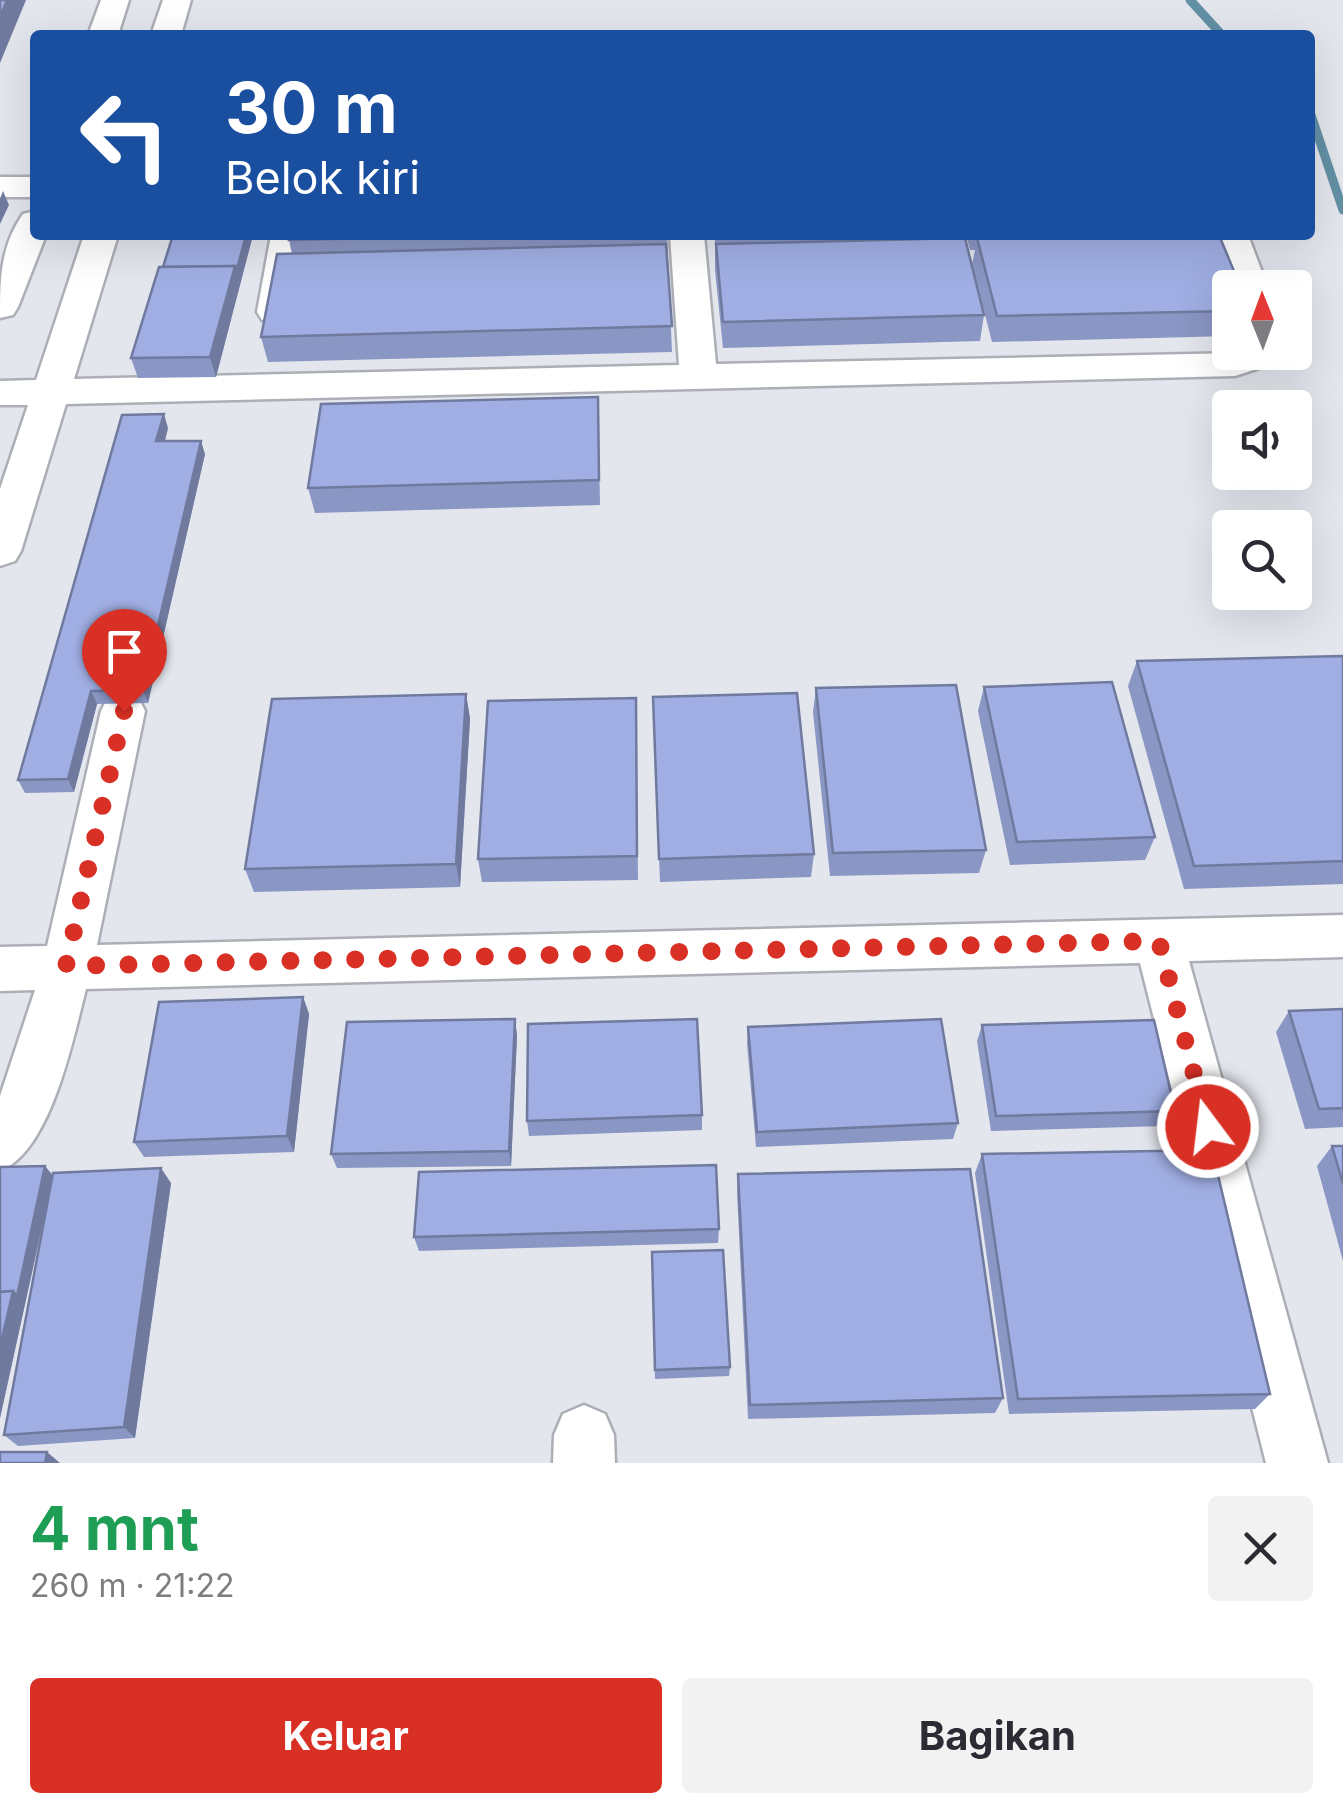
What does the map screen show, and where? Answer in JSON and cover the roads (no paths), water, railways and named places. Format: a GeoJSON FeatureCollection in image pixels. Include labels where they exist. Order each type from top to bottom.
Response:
{"type":"FeatureCollection","features":[{"type":"Feature","properties":{"kind":"street"},"geometry":{"type":"LineString","coordinates":[[105,30],[115,0]]}},
{"type":"Feature","properties":{"kind":"street"},"geometry":{"type":"LineString","coordinates":[[168,30],[177,0]]}},
{"type":"Feature","properties":{"kind":"street"},"geometry":{"type":"LineString","coordinates":[[0,187],[30,187]]}},
{"type":"Feature","properties":{"kind":"street"},"geometry":{"type":"LineString","coordinates":[[0,307],[30,234]]}},
{"type":"Feature","properties":{"kind":"street"},"geometry":{"type":"LineString","coordinates":[[0,551],[99,240]]}},
{"type":"Feature","properties":{"kind":"street"},"geometry":{"type":"LineString","coordinates":[[261,390],[287,240]]}},
{"type":"Feature","properties":{"kind":"street"},"geometry":{"type":"LineString","coordinates":[[687,240],[700,379]]}},
{"type":"Feature","properties":{"kind":"street"},"geometry":{"type":"LineString","coordinates":[[1232,240],[1244,270]]}},
{"type":"Feature","properties":{"kind":"street"},"geometry":{"type":"LineString","coordinates":[[0,393],[50,395],[1212,365]]}},
{"type":"Feature","properties":{"kind":"street"},"geometry":{"type":"LineString","coordinates":[[0,1146],[15,1132],[25,1106],[66,966],[124,711]]}},
{"type":"Feature","properties":{"kind":"street"},"geometry":{"type":"LineString","coordinates":[[0,969],[1343,936]]}},
{"type":"Feature","properties":{"kind":"street"},"geometry":{"type":"LineString","coordinates":[[1159,941],[1298,1463]]}},
{"type":"Feature","properties":{"kind":"waterway"},"geometry":{"type":"LineString","coordinates":[[1190,0],[1217,30]]}},
{"type":"Feature","properties":{"kind":"waterway"},"geometry":{"type":"LineString","coordinates":[[1315,127],[1343,210]]}}]}
